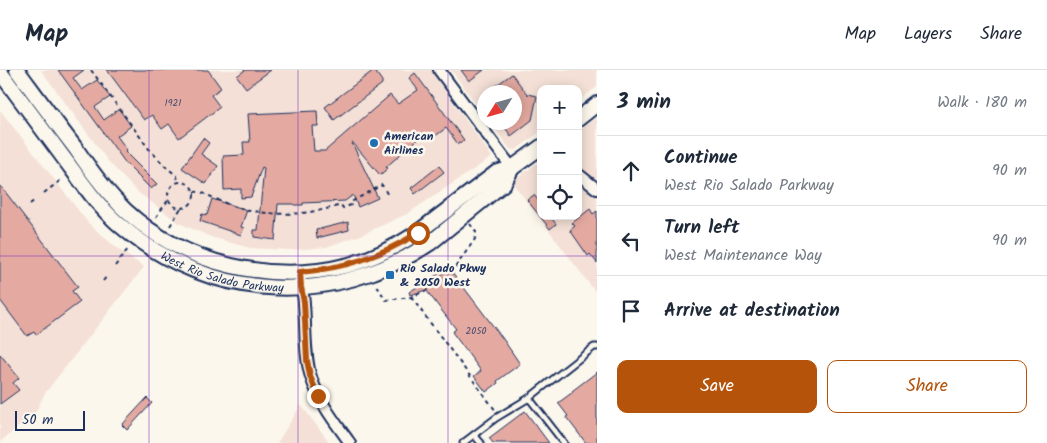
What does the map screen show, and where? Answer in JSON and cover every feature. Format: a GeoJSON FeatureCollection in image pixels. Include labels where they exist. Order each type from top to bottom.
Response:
{"type":"FeatureCollection","features":[{"type":"Feature","properties":{"kind":"main road","name":"West Rio Salado Parkway"},"geometry":{"type":"LineString","coordinates":[[17,70],[106,189],[145,226],[177,246],[207,259],[258,271],[300,272],[322,270],[351,264],[390,249],[418,233],[496,173],[512,168]]}},
{"type":"Feature","properties":{"kind":"main road","name":"West Rio Salado Parkway"},"geometry":{"type":"LineString","coordinates":[[0,72],[95,200],[120,225],[146,245],[188,268],[228,281],[265,288],[301,287],[340,282],[389,266],[430,243],[504,183],[512,168]]}},
{"type":"Feature","properties":{"kind":"main road"},"geometry":{"type":"LineString","coordinates":[[582,116],[597,104]]}},
{"type":"Feature","properties":{"kind":"main road"},"geometry":{"type":"LineString","coordinates":[[512,168],[537,150]]}},
{"type":"Feature","properties":{"kind":"street"},"geometry":{"type":"LineString","coordinates":[[440,70],[512,168]]}},
{"type":"Feature","properties":{"kind":"street"},"geometry":{"type":"LineString","coordinates":[[579,175],[597,189]]}},
{"type":"Feature","properties":{"kind":"street"},"geometry":{"type":"LineString","coordinates":[[300,272],[310,376],[327,412],[350,443]]}},
{"type":"Feature","properties":{"kind":"lane"},"geometry":{"type":"LineString","coordinates":[[463,443],[496,418],[529,398],[594,347],[597,347]]}},
{"type":"Feature","properties":{"kind":"lane"},"geometry":{"type":"LineString","coordinates":[[529,398],[564,443]]}},
{"type":"Feature","properties":{"kind":"lane"},"geometry":{"type":"LineString","coordinates":[[474,435],[480,443]]}},
{"type":"Feature","properties":{"kind":"path"},"geometry":{"type":"LineString","coordinates":[[91,70],[149,149],[177,176],[178,182]]}},
{"type":"Feature","properties":{"kind":"path"},"geometry":{"type":"LineString","coordinates":[[44,192],[61,180]]}},
{"type":"Feature","properties":{"kind":"path"},"geometry":{"type":"LineString","coordinates":[[178,182],[185,182],[192,186],[195,197],[187,207],[174,206],[169,199],[170,187],[178,182]]}},
{"type":"Feature","properties":{"kind":"path"},"geometry":{"type":"LineString","coordinates":[[194,192],[200,191],[216,200],[248,210],[291,214],[321,210],[341,204],[343,208],[352,205],[351,202],[382,186],[389,196]]}},
{"type":"Feature","properties":{"kind":"path"},"geometry":{"type":"LineString","coordinates":[[156,217],[169,199]]}},
{"type":"Feature","properties":{"kind":"path"},"geometry":{"type":"LineString","coordinates":[[30,204],[36,200]]}},
{"type":"Feature","properties":{"kind":"path"},"geometry":{"type":"LineString","coordinates":[[170,226],[182,208]]}},
{"type":"Feature","properties":{"kind":"path"},"geometry":{"type":"LineString","coordinates":[[377,286],[386,300],[411,297],[429,289],[452,272],[475,239],[476,232],[468,222]]}},
{"type":"Feature","properties":{"kind":"path"},"geometry":{"type":"LineString","coordinates":[[115,266],[128,249]]}},
{"type":"Feature","properties":{"kind":"path"},"geometry":{"type":"LineString","coordinates":[[103,281],[107,276]]}},
{"type":"Feature","properties":{"kind":"path"},"geometry":{"type":"LineString","coordinates":[[411,297],[496,411]]}},
{"type":"Feature","properties":{"kind":"shaded area"},"geometry":{"type":"Polygon","coordinates":[[[41,70],[451,70],[438,81],[492,157],[407,214],[361,235],[326,247],[292,250],[250,248],[211,237],[179,223],[135,190],[108,161],[41,70]]]}},
{"type":"Feature","properties":{"kind":"shaded area"},"geometry":{"type":"Polygon","coordinates":[[[451,70],[597,70],[597,87],[582,98],[582,85],[537,85],[537,134],[516,150],[510,149],[495,130],[522,130],[522,85],[477,85],[477,105],[451,70]]]}},
{"type":"Feature","properties":{"kind":"shaded area"},"geometry":{"type":"Polygon","coordinates":[[[0,110],[89,224],[119,250],[144,267],[45,393],[35,413],[0,442],[0,110]]]}},
{"type":"Feature","properties":{"kind":"shaded area"},"geometry":{"type":"Polygon","coordinates":[[[597,117],[597,294],[541,220],[582,220],[582,128],[597,117]]]}},
{"type":"Feature","properties":{"kind":"shaded area"},"geometry":{"type":"Polygon","coordinates":[[[537,163],[537,215],[512,182],[537,163]]]}},
{"type":"Feature","properties":{"kind":"shaded area"},"geometry":{"type":"Polygon","coordinates":[[[301,405],[330,443],[277,443],[301,405]]]}},
{"type":"Feature","properties":{"kind":"building"},"geometry":{"type":"Polygon","coordinates":[[[58,70],[84,70],[73,78],[82,90],[97,80],[110,97],[95,107],[104,120],[119,109],[131,126],[117,136],[127,150],[125,152],[157,184],[151,189],[127,165],[58,70]]]}},
{"type":"Feature","properties":{"kind":"building"},"geometry":{"type":"Polygon","coordinates":[[[107,70],[208,70],[221,88],[211,95],[220,107],[179,138],[169,124],[162,129],[152,115],[144,120],[107,70]]]}},
{"type":"Feature","properties":{"kind":"building"},"geometry":{"type":"Polygon","coordinates":[[[245,70],[271,70],[246,88],[237,76],[245,70]]]}},
{"type":"Feature","properties":{"kind":"building"},"geometry":{"type":"Polygon","coordinates":[[[374,70],[382,84],[334,120],[325,107],[374,70]]]}},
{"type":"Feature","properties":{"kind":"building"},"geometry":{"type":"Polygon","coordinates":[[[461,70],[484,70],[469,81],[461,70]]]}},
{"type":"Feature","properties":{"kind":"building","name":"American Airlines"},"geometry":{"type":"Polygon","coordinates":[[[415,73],[464,140],[458,144],[446,128],[430,140],[425,133],[386,167],[388,168],[380,175],[352,143],[378,198],[358,207],[353,195],[345,201],[303,203],[303,205],[278,204],[275,240],[254,237],[254,230],[258,230],[264,168],[262,167],[251,197],[241,198],[241,189],[224,190],[223,156],[244,155],[243,142],[250,142],[248,114],[317,111],[318,126],[312,126],[314,151],[325,151],[390,95],[398,104],[418,90],[409,78],[415,73]]]}},
{"type":"Feature","properties":{"kind":"building"},"geometry":{"type":"Polygon","coordinates":[[[512,74],[520,85],[497,85],[512,74]]]}},
{"type":"Feature","properties":{"kind":"building"},"geometry":{"type":"Polygon","coordinates":[[[522,87],[527,94],[537,96],[532,120],[522,128],[522,87]]]}},
{"type":"Feature","properties":{"kind":"building"},"geometry":{"type":"Polygon","coordinates":[[[507,130],[519,130],[511,136],[507,130]]]}},
{"type":"Feature","properties":{"kind":"building"},"geometry":{"type":"Polygon","coordinates":[[[203,138],[209,143],[201,154],[218,166],[206,184],[182,168],[203,138]]]}},
{"type":"Feature","properties":{"kind":"building"},"geometry":{"type":"Polygon","coordinates":[[[439,166],[444,172],[415,194],[411,188],[439,166]]]}},
{"type":"Feature","properties":{"kind":"building"},"geometry":{"type":"Polygon","coordinates":[[[0,185],[78,287],[72,291],[80,302],[36,335],[34,332],[27,336],[0,300],[0,185]]]}},
{"type":"Feature","properties":{"kind":"building"},"geometry":{"type":"Polygon","coordinates":[[[534,195],[537,199],[537,213],[527,200],[534,195]]]}},
{"type":"Feature","properties":{"kind":"building"},"geometry":{"type":"Polygon","coordinates":[[[212,199],[247,210],[241,227],[244,228],[241,235],[200,221],[202,214],[207,215],[212,199]]]}},
{"type":"Feature","properties":{"kind":"building"},"geometry":{"type":"Polygon","coordinates":[[[590,209],[593,214],[597,211],[597,263],[590,254],[588,256],[570,230],[575,226],[572,223],[576,220],[582,220],[582,215],[590,209]]]}},
{"type":"Feature","properties":{"kind":"building"},"geometry":{"type":"Polygon","coordinates":[[[543,220],[553,220],[556,224],[550,229],[543,220]]]}},
{"type":"Feature","properties":{"kind":"building"},"geometry":{"type":"Polygon","coordinates":[[[348,222],[349,230],[317,238],[316,230],[348,222]]]}},
{"type":"Feature","properties":{"kind":"building"},"geometry":{"type":"Polygon","coordinates":[[[449,268],[520,364],[486,392],[474,376],[481,371],[452,332],[456,329],[426,290],[410,295],[409,292],[439,273],[441,275],[449,268]]]}},
{"type":"Feature","properties":{"kind":"building"},"geometry":{"type":"Polygon","coordinates":[[[0,354],[19,378],[13,383],[19,390],[0,404],[0,354]]]}},
{"type":"Feature","properties":{"kind":"building"},"geometry":{"type":"Polygon","coordinates":[[[597,372],[597,443],[586,443],[558,403],[597,372]]]}},
{"type":"Feature","properties":{"kind":"building"},"geometry":{"type":"Polygon","coordinates":[[[147,398],[152,403],[127,430],[122,425],[147,398]]]}},
{"type":"Feature","properties":{"kind":"building"},"geometry":{"type":"Polygon","coordinates":[[[525,411],[549,443],[493,443],[489,438],[525,411]]]}},
{"type":"Feature","properties":{"kind":"place","name":"American Airlines"},"geometry":{"type":"Point","coordinates":[374,143]}},
{"type":"Feature","properties":{"kind":"place","name":"Rio Salado Pkwy & 2050 West"},"geometry":{"type":"Point","coordinates":[390,275]}},
{"type":"Feature","properties":{"kind":"route"},"geometry":{"type":"LineString","coordinates":[[318,396],[310,376],[307,360],[304,302],[300,272],[338,268],[367,259],[418,233]]}}]}
